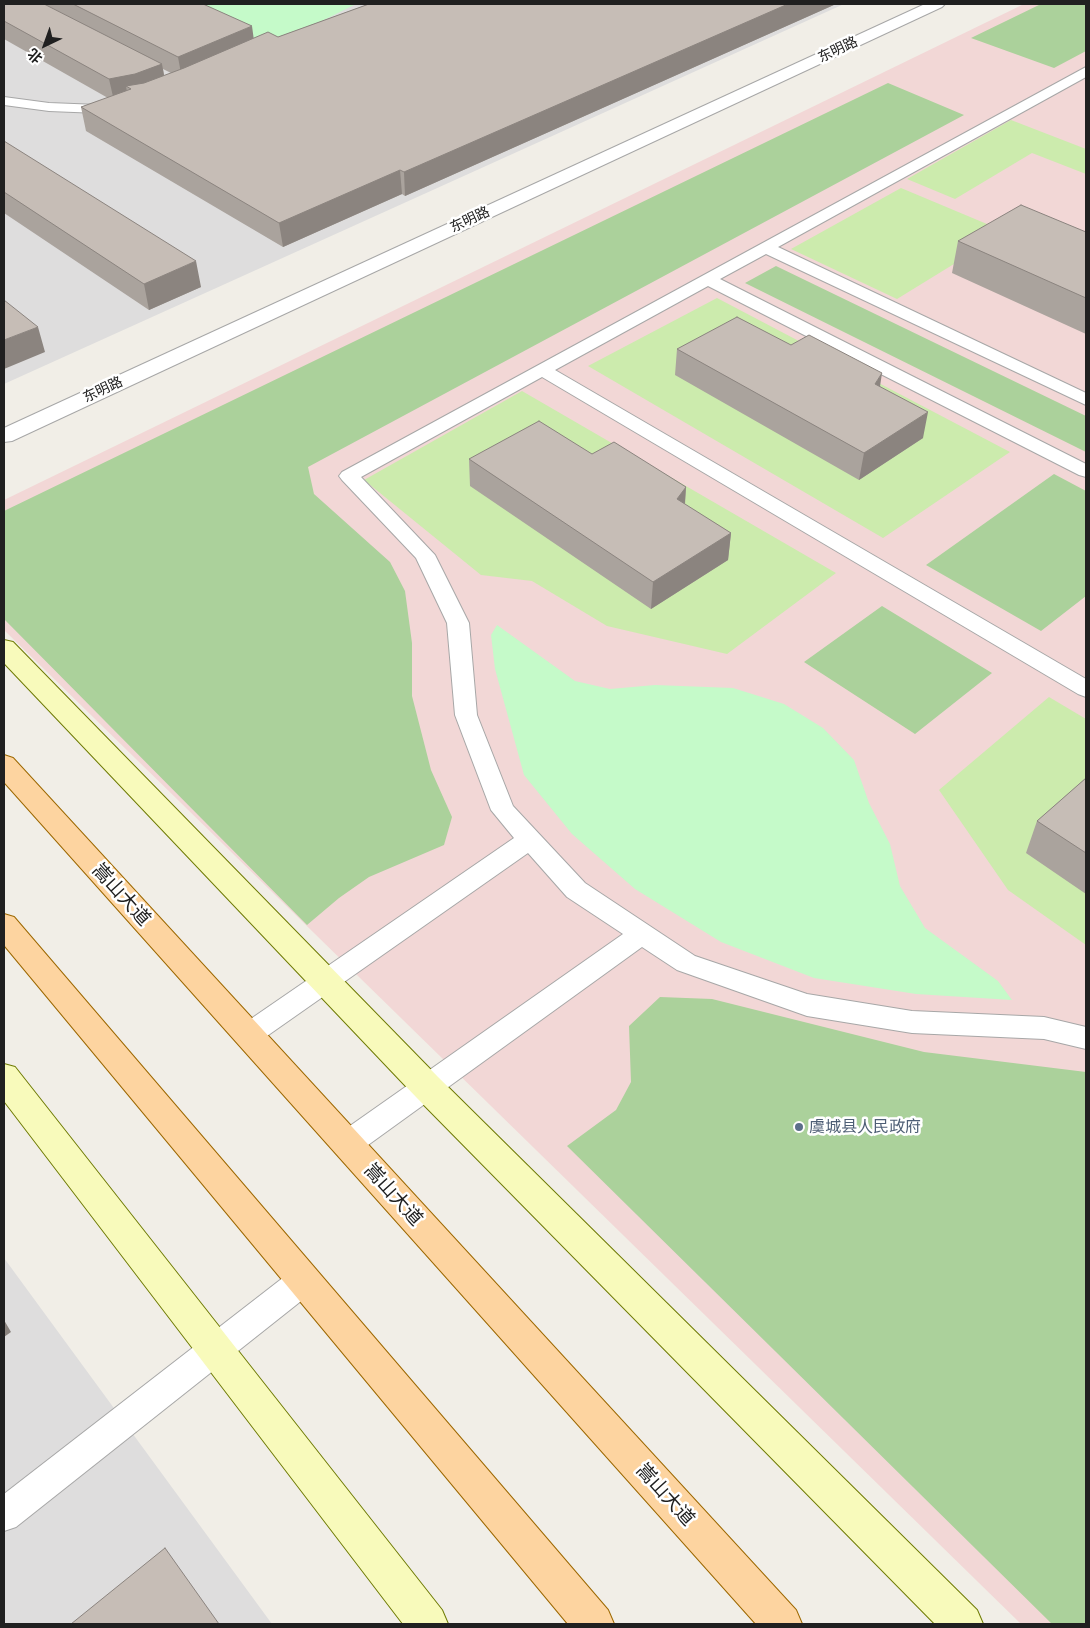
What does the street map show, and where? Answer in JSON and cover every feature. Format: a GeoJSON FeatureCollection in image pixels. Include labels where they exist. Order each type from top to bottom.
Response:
{"type":"FeatureCollection","features":[{"type":"Feature","properties":{"kind":"main road"},"geometry":{"type":"LineString","coordinates":[[4,648],[427,1086],[963,1624]]}},
{"type":"Feature","properties":{"kind":"main road","name":"嵩山大道"},"geometry":{"type":"LineString","coordinates":[[4,766],[782,1624]]}},
{"type":"Feature","properties":{"kind":"main road"},"geometry":{"type":"LineString","coordinates":[[4,925],[594,1624]]}},
{"type":"Feature","properties":{"kind":"main road"},"geometry":{"type":"LineString","coordinates":[[4,1077],[428,1624]]}},
{"type":"Feature","properties":{"kind":"street","name":"东明路"},"geometry":{"type":"LineString","coordinates":[[4,436],[937,4]]}},
{"type":"Feature","properties":{"kind":"lane"},"geometry":{"type":"LineString","coordinates":[[1086,70],[349,476],[425,554],[458,623],[466,714],[503,810],[576,890],[686,963],[807,1005],[912,1022],[1044,1028],[1086,1038]]}},
{"type":"Feature","properties":{"kind":"lane"},"geometry":{"type":"LineString","coordinates":[[4,101],[49,107],[98,109],[125,104]]}},
{"type":"Feature","properties":{"kind":"lane"},"geometry":{"type":"LineString","coordinates":[[765,247],[1086,400]]}},
{"type":"Feature","properties":{"kind":"lane"},"geometry":{"type":"LineString","coordinates":[[707,279],[1086,471]]}},
{"type":"Feature","properties":{"kind":"lane"},"geometry":{"type":"LineString","coordinates":[[542,370],[1086,689]]}},
{"type":"Feature","properties":{"kind":"lane"},"geometry":{"type":"LineString","coordinates":[[248,1035],[530,840]]}},
{"type":"Feature","properties":{"kind":"lane"},"geometry":{"type":"LineString","coordinates":[[347,1144],[642,934]]}},
{"type":"Feature","properties":{"kind":"lane"},"geometry":{"type":"LineString","coordinates":[[4,1515],[304,1280]]}},
{"type":"Feature","properties":{"kind":"shaded area"},"geometry":{"type":"Polygon","coordinates":[[[4,4],[844,4],[4,384],[4,4]]]}},
{"type":"Feature","properties":{"kind":"shaded area","name":"虞城县人民政府"},"geometry":{"type":"Polygon","coordinates":[[[1024,4],[1086,4],[1086,1624],[1021,1624],[4,630],[4,500],[1024,4]]]}},
{"type":"Feature","properties":{"kind":"shaded area"},"geometry":{"type":"Polygon","coordinates":[[[4,1258],[272,1624],[4,1624],[4,1258]]]}},
{"type":"Feature","properties":{"kind":"green space"},"geometry":{"type":"Polygon","coordinates":[[[42,4],[356,4],[298,33],[236,58],[42,4]]]}},
{"type":"Feature","properties":{"kind":"green space"},"geometry":{"type":"Polygon","coordinates":[[[1041,4],[1086,4],[1086,51],[1054,68],[971,38],[1041,4]]]}},
{"type":"Feature","properties":{"kind":"green space"},"geometry":{"type":"Polygon","coordinates":[[[888,83],[964,115],[308,467],[314,494],[390,562],[405,591],[412,643],[412,696],[431,770],[452,817],[444,845],[369,877],[339,898],[307,925],[4,619],[4,511],[888,83]]]}},
{"type":"Feature","properties":{"kind":"green space"},"geometry":{"type":"Polygon","coordinates":[[[1011,120],[1086,149],[1086,174],[1032,153],[955,199],[907,179],[1011,120]]]}},
{"type":"Feature","properties":{"kind":"green space"},"geometry":{"type":"Polygon","coordinates":[[[901,188],[1006,232],[897,299],[791,249],[901,188]]]}},
{"type":"Feature","properties":{"kind":"green space"},"geometry":{"type":"Polygon","coordinates":[[[776,266],[1086,416],[1086,452],[745,283],[776,266]]]}},
{"type":"Feature","properties":{"kind":"green space"},"geometry":{"type":"Polygon","coordinates":[[[717,298],[1010,452],[883,538],[588,366],[717,298]]]}},
{"type":"Feature","properties":{"kind":"green space"},"geometry":{"type":"Polygon","coordinates":[[[522,391],[836,573],[727,654],[607,626],[532,581],[481,575],[364,480],[522,391]]]}},
{"type":"Feature","properties":{"kind":"green space"},"geometry":{"type":"Polygon","coordinates":[[[1054,474],[1086,491],[1086,596],[1041,631],[926,565],[1054,474]]]}},
{"type":"Feature","properties":{"kind":"green space"},"geometry":{"type":"Polygon","coordinates":[[[882,606],[992,673],[915,734],[804,662],[882,606]]]}},
{"type":"Feature","properties":{"kind":"green space"},"geometry":{"type":"Polygon","coordinates":[[[497,625],[575,681],[610,689],[655,685],[733,688],[784,704],[823,728],[854,760],[869,803],[890,844],[900,886],[925,928],[998,981],[1012,1000],[916,994],[814,978],[721,942],[635,889],[572,834],[524,775],[495,669],[491,635],[497,625]]]}},
{"type":"Feature","properties":{"kind":"green space"},"geometry":{"type":"Polygon","coordinates":[[[1049,697],[1086,719],[1086,945],[1008,890],[939,790],[1049,697]]]}},
{"type":"Feature","properties":{"kind":"green space"},"geometry":{"type":"Polygon","coordinates":[[[660,997],[712,999],[924,1052],[1086,1072],[1086,1624],[1052,1624],[567,1146],[616,1110],[631,1082],[629,1026],[660,997]]]}},
{"type":"Feature","properties":{"kind":"building"},"geometry":{"type":"Polygon","coordinates":[[[4,4],[44,4],[162,64],[135,74],[109,79],[4,21],[4,4]]]}},
{"type":"Feature","properties":{"kind":"building"},"geometry":{"type":"Polygon","coordinates":[[[73,4],[203,4],[252,26],[178,57],[73,4]]]}},
{"type":"Feature","properties":{"kind":"building"},"geometry":{"type":"Polygon","coordinates":[[[369,4],[788,4],[404,172],[400,170],[279,223],[81,107],[131,89],[126,86],[144,83],[184,68],[268,32],[278,37],[369,4]]]}},
{"type":"Feature","properties":{"kind":"building"},"geometry":{"type":"Polygon","coordinates":[[[4,141],[196,261],[144,284],[4,192],[4,141]]]}},
{"type":"Feature","properties":{"kind":"building"},"geometry":{"type":"Polygon","coordinates":[[[1021,205],[1086,232],[1086,298],[958,241],[1021,205]]]}},
{"type":"Feature","properties":{"kind":"building"},"geometry":{"type":"Polygon","coordinates":[[[4,300],[38,327],[4,340],[4,300]]]}},
{"type":"Feature","properties":{"kind":"building"},"geometry":{"type":"Polygon","coordinates":[[[737,317],[791,345],[809,335],[882,373],[875,384],[928,412],[864,453],[677,349],[737,317]]]}},
{"type":"Feature","properties":{"kind":"building"},"geometry":{"type":"Polygon","coordinates":[[[539,421],[592,454],[614,442],[686,487],[677,499],[731,533],[653,582],[469,459],[539,421]]]}},
{"type":"Feature","properties":{"kind":"building"},"geometry":{"type":"Polygon","coordinates":[[[1086,778],[1086,853],[1037,821],[1086,778]]]}},
{"type":"Feature","properties":{"kind":"building"},"geometry":{"type":"Polygon","coordinates":[[[165,1548],[219,1624],[71,1624],[165,1548]]]}},
{"type":"Feature","properties":{"kind":"place","name":"虞城县人民政府"},"geometry":{"type":"Point","coordinates":[799,1127]}}]}
